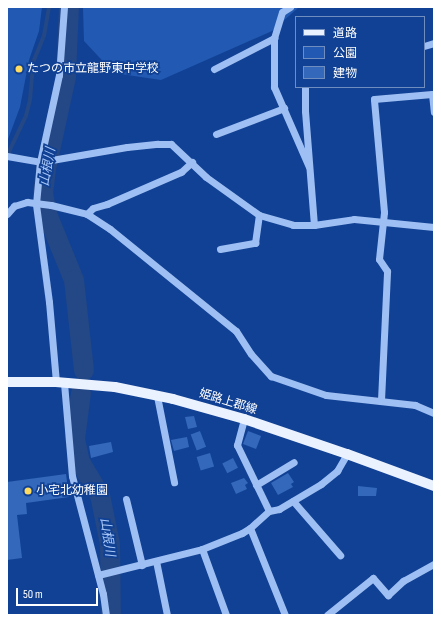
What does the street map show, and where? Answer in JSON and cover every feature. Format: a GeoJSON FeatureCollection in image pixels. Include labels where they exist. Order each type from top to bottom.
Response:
{"type":"FeatureCollection","features":[{"type":"Feature","properties":{"kind":"main road","name":"姫路上郡線"},"geometry":{"type":"LineString","coordinates":[[7,382],[60,382],[115,387],[157,396],[244,419],[347,454],[434,486]]}},
{"type":"Feature","properties":{"kind":"street"},"geometry":{"type":"LineString","coordinates":[[64,7],[59,76],[40,162],[39,204],[49,302],[72,476],[98,575],[106,615]]}},
{"type":"Feature","properties":{"kind":"street"},"geometry":{"type":"LineString","coordinates":[[290,7],[282,12],[274,38],[274,87],[309,167]]}},
{"type":"Feature","properties":{"kind":"street"},"geometry":{"type":"LineString","coordinates":[[214,69],[274,38]]}},
{"type":"Feature","properties":{"kind":"street"},"geometry":{"type":"LineString","coordinates":[[305,88],[309,167],[314,225]]}},
{"type":"Feature","properties":{"kind":"street"},"geometry":{"type":"LineString","coordinates":[[381,400],[387,272],[380,260],[384,222],[374,98],[432,94],[434,112]]}},
{"type":"Feature","properties":{"kind":"street"},"geometry":{"type":"LineString","coordinates":[[216,134],[284,108]]}},
{"type":"Feature","properties":{"kind":"street"},"geometry":{"type":"LineString","coordinates":[[7,156],[40,162],[58,158],[158,144],[171,144],[206,176],[259,216],[293,224],[314,225],[354,219],[434,227]]}},
{"type":"Feature","properties":{"kind":"street"},"geometry":{"type":"LineString","coordinates":[[87,214],[93,208],[107,204],[181,172],[192,162]]}},
{"type":"Feature","properties":{"kind":"street"},"geometry":{"type":"LineString","coordinates":[[7,214],[14,206],[27,202],[51,205],[87,214],[110,229],[236,331],[251,354],[271,376],[326,395],[415,405],[434,413]]}},
{"type":"Feature","properties":{"kind":"street"},"geometry":{"type":"LineString","coordinates":[[220,249],[255,243],[259,216]]}},
{"type":"Feature","properties":{"kind":"street"},"geometry":{"type":"LineString","coordinates":[[157,396],[174,482]]}},
{"type":"Feature","properties":{"kind":"street"},"geometry":{"type":"LineString","coordinates":[[244,419],[237,445],[269,511]]}},
{"type":"Feature","properties":{"kind":"street"},"geometry":{"type":"LineString","coordinates":[[98,575],[202,549],[250,528],[269,511],[279,509],[321,484],[337,471],[347,454]]}},
{"type":"Feature","properties":{"kind":"street"},"geometry":{"type":"LineString","coordinates":[[256,484],[294,462]]}},
{"type":"Feature","properties":{"kind":"street"},"geometry":{"type":"LineString","coordinates":[[126,500],[142,565]]}},
{"type":"Feature","properties":{"kind":"street"},"geometry":{"type":"LineString","coordinates":[[293,501],[340,555]]}},
{"type":"Feature","properties":{"kind":"street"},"geometry":{"type":"LineString","coordinates":[[250,528],[285,615]]}},
{"type":"Feature","properties":{"kind":"street"},"geometry":{"type":"LineString","coordinates":[[202,549],[226,615]]}},
{"type":"Feature","properties":{"kind":"street"},"geometry":{"type":"LineString","coordinates":[[156,561],[167,615]]}},
{"type":"Feature","properties":{"kind":"street"},"geometry":{"type":"LineString","coordinates":[[327,615],[373,578],[388,595],[403,581],[434,564]]}},
{"type":"Feature","properties":{"kind":"green space","name":"たつの市立龍野東中学校"},"geometry":{"type":"Polygon","coordinates":[[[7,7],[42,7],[39,31],[29,60],[20,107],[7,142],[7,7]]]}},
{"type":"Feature","properties":{"kind":"green space"},"geometry":{"type":"Polygon","coordinates":[[[83,7],[299,7],[272,31],[161,80],[114,73],[84,41],[83,7]]]}},
{"type":"Feature","properties":{"kind":"building"},"geometry":{"type":"Polygon","coordinates":[[[194,416],[197,427],[188,429],[185,417],[194,416]]]}},
{"type":"Feature","properties":{"kind":"building"},"geometry":{"type":"Polygon","coordinates":[[[200,431],[206,447],[197,450],[191,435],[200,431]]]}},
{"type":"Feature","properties":{"kind":"building"},"geometry":{"type":"Polygon","coordinates":[[[248,431],[261,436],[256,449],[243,444],[248,431]]]}},
{"type":"Feature","properties":{"kind":"building"},"geometry":{"type":"Polygon","coordinates":[[[187,437],[189,447],[174,451],[171,440],[187,437]]]}},
{"type":"Feature","properties":{"kind":"building"},"geometry":{"type":"Polygon","coordinates":[[[111,442],[113,452],[91,458],[89,446],[111,442]]]}},
{"type":"Feature","properties":{"kind":"building"},"geometry":{"type":"Polygon","coordinates":[[[210,453],[214,466],[201,470],[197,457],[210,453]]]}},
{"type":"Feature","properties":{"kind":"building"},"geometry":{"type":"Polygon","coordinates":[[[233,458],[238,468],[227,473],[222,463],[233,458]]]}},
{"type":"Feature","properties":{"kind":"building"},"geometry":{"type":"Polygon","coordinates":[[[288,473],[294,482],[291,484],[293,487],[278,495],[271,483],[288,473]]]}},
{"type":"Feature","properties":{"kind":"building"},"geometry":{"type":"Polygon","coordinates":[[[66,474],[69,497],[26,503],[27,514],[17,515],[22,558],[7,560],[7,482],[66,474]]]}},
{"type":"Feature","properties":{"kind":"building"},"geometry":{"type":"Polygon","coordinates":[[[244,478],[248,483],[245,485],[247,489],[236,494],[231,483],[244,478]]]}},
{"type":"Feature","properties":{"kind":"building"},"geometry":{"type":"Polygon","coordinates":[[[358,486],[377,488],[376,496],[358,496],[358,486]]]}},
{"type":"Feature","properties":{"kind":"waterway"},"geometry":{"type":"LineString","coordinates":[[7,156],[26,116],[30,100],[33,63],[44,36],[49,7]]}},
{"type":"Feature","properties":{"kind":"waterway","name":"山根川"},"geometry":{"type":"LineString","coordinates":[[69,7],[66,77],[46,169],[43,193],[47,214],[74,280],[84,370]]}},
{"type":"Feature","properties":{"kind":"waterway","name":"山根川"},"geometry":{"type":"LineString","coordinates":[[81,393],[75,439],[80,462],[100,495],[110,544],[111,615]]}},
{"type":"Feature","properties":{"kind":"place","name":"たつの市立龍野東中学校"},"geometry":{"type":"Point","coordinates":[19,69]}},
{"type":"Feature","properties":{"kind":"place","name":"小宅北幼稚園"},"geometry":{"type":"Point","coordinates":[28,491]}}]}
